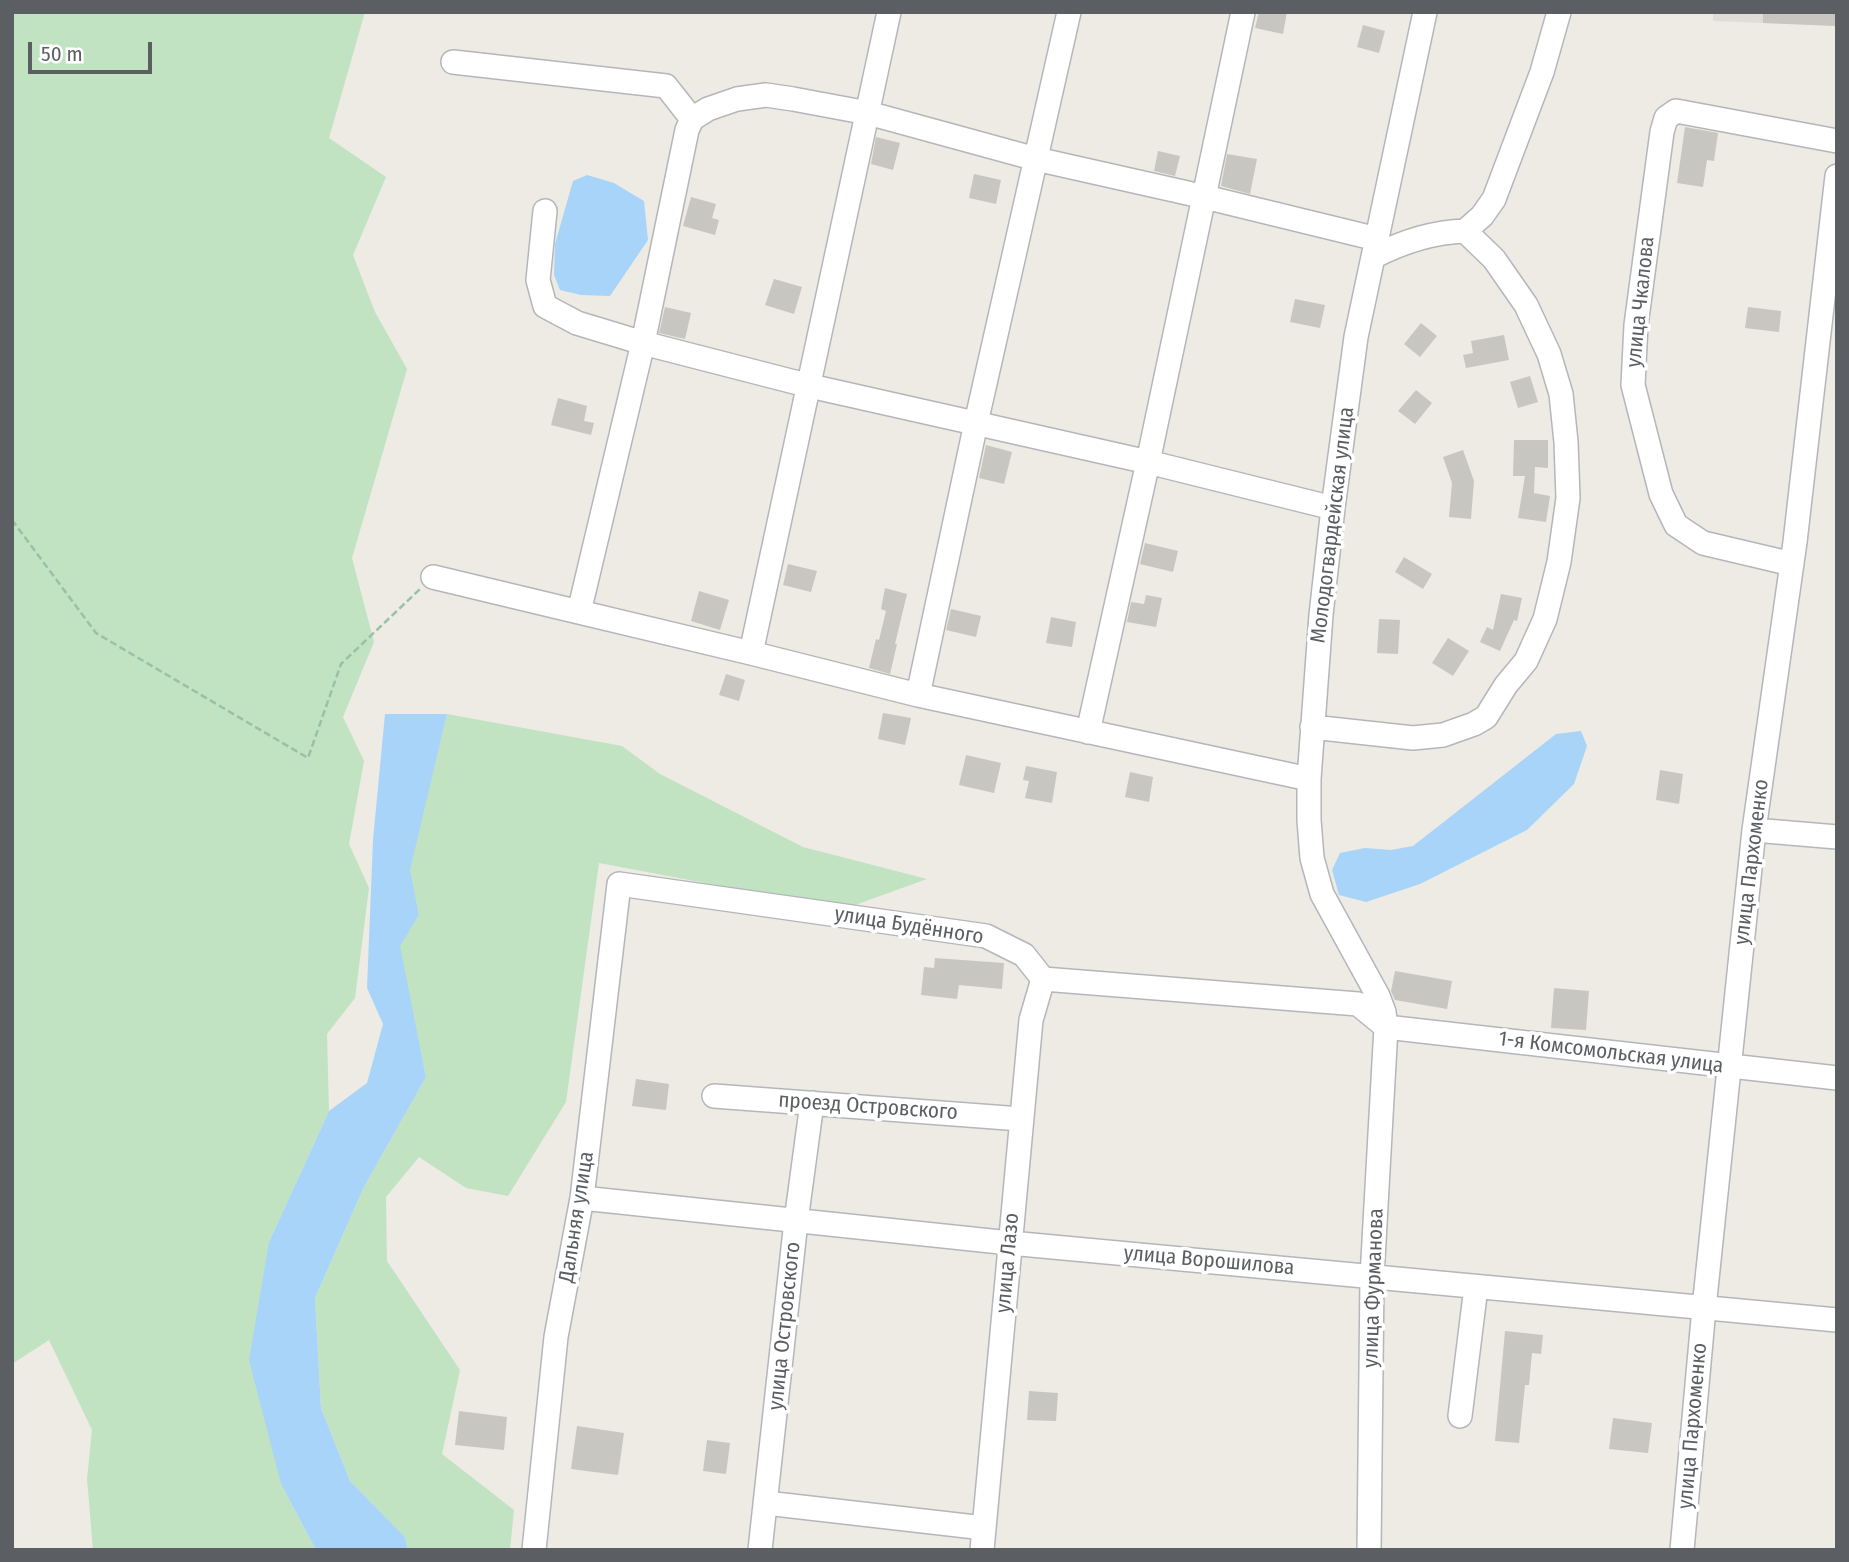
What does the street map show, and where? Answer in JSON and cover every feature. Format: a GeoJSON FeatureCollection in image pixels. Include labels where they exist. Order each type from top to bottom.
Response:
{"type":"FeatureCollection","features":[{"type":"Feature","properties":{"kind":"street"},"geometry":{"type":"LineString","coordinates":[[751,653],[889,12]]}},
{"type":"Feature","properties":{"kind":"street"},"geometry":{"type":"LineString","coordinates":[[918,695],[1069,12]]}},
{"type":"Feature","properties":{"kind":"street"},"geometry":{"type":"LineString","coordinates":[[1088,732],[1243,12]]}},
{"type":"Feature","properties":{"kind":"street","name":"Молодогвардейская улица"},"geometry":{"type":"LineString","coordinates":[[1386,1027],[1378,996],[1322,894],[1312,858],[1309,779],[1321,615],[1356,337],[1425,12]]}},
{"type":"Feature","properties":{"kind":"street"},"geometry":{"type":"LineString","coordinates":[[579,612],[643,343],[687,130],[692,119],[708,109],[737,99],[766,95],[868,113],[1035,159],[1205,197],[1375,248],[1465,231],[1482,216],[1494,199],[1542,72],[1559,12]]}},
{"type":"Feature","properties":{"kind":"street"},"geometry":{"type":"LineString","coordinates":[[453,62],[666,86],[692,119]]}},
{"type":"Feature","properties":{"kind":"street","name":"улица Чкалова"},"geometry":{"type":"LineString","coordinates":[[1792,564],[1703,543],[1676,525],[1661,495],[1633,385],[1636,326],[1666,118],[1676,111],[1837,141]]}},
{"type":"Feature","properties":{"kind":"street","name":"улица Пархоменко"},"geometry":{"type":"LineString","coordinates":[[1682,1550],[1703,1308],[1754,830],[1792,564],[1837,176]]}},
{"type":"Feature","properties":{"kind":"street"},"geometry":{"type":"LineString","coordinates":[[545,211],[538,280],[545,306],[577,323],[810,386],[1148,462],[1333,508]]}},
{"type":"Feature","properties":{"kind":"street"},"geometry":{"type":"LineString","coordinates":[[1312,727],[1413,738],[1443,735],[1474,724],[1486,717],[1506,685],[1526,661],[1545,619],[1559,562],[1568,498],[1565,427],[1560,394],[1549,354],[1526,305],[1493,259],[1465,231]]}},
{"type":"Feature","properties":{"kind":"street"},"geometry":{"type":"LineString","coordinates":[[433,577],[918,695],[1309,779]]}},
{"type":"Feature","properties":{"kind":"street"},"geometry":{"type":"LineString","coordinates":[[1754,830],[1837,837]]}},
{"type":"Feature","properties":{"kind":"street","name":"улица Будённого"},"geometry":{"type":"LineString","coordinates":[[619,884],[986,936],[1024,956],[1043,979]]}},
{"type":"Feature","properties":{"kind":"street","name":"Дальняя улица"},"geometry":{"type":"LineString","coordinates":[[534,1550],[556,1337],[582,1198],[619,884]]}},
{"type":"Feature","properties":{"kind":"street"},"geometry":{"type":"LineString","coordinates":[[1043,979],[1358,1004],[1386,1027]]}},
{"type":"Feature","properties":{"kind":"street","name":"улица Лазо"},"geometry":{"type":"LineString","coordinates":[[984,1539],[1031,1020],[1043,979]]}},
{"type":"Feature","properties":{"kind":"street","name":"1-я Комсомольская улица"},"geometry":{"type":"LineString","coordinates":[[1386,1027],[1837,1078]]}},
{"type":"Feature","properties":{"kind":"street","name":"улица Фурманова"},"geometry":{"type":"LineString","coordinates":[[1369,1550],[1372,1277],[1386,1027]]}},
{"type":"Feature","properties":{"kind":"street","name":"проезд Островского"},"geometry":{"type":"LineString","coordinates":[[714,1096],[1021,1119]]}},
{"type":"Feature","properties":{"kind":"street","name":"улица Островского"},"geometry":{"type":"LineString","coordinates":[[760,1550],[796,1221],[812,1103]]}},
{"type":"Feature","properties":{"kind":"street","name":"улица Ворошилова"},"geometry":{"type":"LineString","coordinates":[[582,1198],[1010,1242],[1837,1320]]}},
{"type":"Feature","properties":{"kind":"street"},"geometry":{"type":"LineString","coordinates":[[1460,1416],[1476,1287]]}},
{"type":"Feature","properties":{"kind":"street"},"geometry":{"type":"LineString","coordinates":[[766,1503],[984,1539]]}},
{"type":"Feature","properties":{"kind":"path"},"geometry":{"type":"LineString","coordinates":[[12,520],[96,633],[308,758],[341,664],[433,577]]}},
{"type":"Feature","properties":{"kind":"shaded area"},"geometry":{"type":"Polygon","coordinates":[[[1713,12],[1837,12],[1837,26],[1713,21],[1713,12]]]}},
{"type":"Feature","properties":{"kind":"green space"},"geometry":{"type":"Polygon","coordinates":[[[12,12],[365,12],[329,138],[386,177],[353,255],[375,312],[407,369],[352,558],[374,642],[343,717],[364,761],[349,844],[369,888],[355,998],[327,1034],[329,1111],[269,1242],[281,1484],[316,1550],[93,1550],[87,1479],[92,1430],[49,1340],[12,1364],[12,12]]]}},
{"type":"Feature","properties":{"kind":"green space"},"geometry":{"type":"Polygon","coordinates":[[[447,714],[622,746],[660,774],[803,847],[927,879],[844,909],[599,863],[566,1102],[508,1196],[466,1188],[419,1157],[386,1197],[387,1261],[460,1370],[442,1454],[514,1510],[510,1550],[408,1550],[405,1537],[350,1481],[321,1408],[315,1298],[364,1187],[426,1077],[399,946],[419,915],[409,870],[447,714]]]}},
{"type":"Feature","properties":{"kind":"water"},"geometry":{"type":"Polygon","coordinates":[[[587,175],[614,183],[644,201],[648,240],[610,296],[581,295],[560,290],[554,275],[555,244],[573,181],[587,175]]]}},
{"type":"Feature","properties":{"kind":"water"},"geometry":{"type":"Polygon","coordinates":[[[385,714],[447,714],[410,870],[419,915],[400,946],[426,1077],[364,1187],[315,1298],[321,1408],[350,1481],[405,1537],[408,1550],[316,1550],[281,1484],[249,1360],[269,1242],[329,1111],[367,1083],[383,1024],[367,988],[373,840],[385,714]]]}},
{"type":"Feature","properties":{"kind":"water"},"geometry":{"type":"Polygon","coordinates":[[[1581,731],[1587,746],[1574,784],[1527,830],[1420,884],[1366,902],[1339,895],[1332,870],[1340,853],[1365,848],[1391,850],[1413,846],[1556,734],[1581,731]]]}},
{"type":"Feature","properties":{"kind":"building"},"geometry":{"type":"Polygon","coordinates":[[[1259,12],[1287,12],[1283,34],[1255,28],[1259,12]]]}},
{"type":"Feature","properties":{"kind":"building"},"geometry":{"type":"Polygon","coordinates":[[[1763,12],[1837,12],[1837,26],[1763,23],[1763,12]]]}},
{"type":"Feature","properties":{"kind":"building"},"geometry":{"type":"Polygon","coordinates":[[[1363,25],[1385,31],[1379,53],[1357,47],[1363,25]]]}},
{"type":"Feature","properties":{"kind":"building"},"geometry":{"type":"Polygon","coordinates":[[[1685,127],[1718,133],[1714,161],[1707,160],[1703,187],[1677,183],[1685,127]]]}},
{"type":"Feature","properties":{"kind":"building"},"geometry":{"type":"Polygon","coordinates":[[[876,137],[900,143],[893,170],[871,164],[876,137]]]}},
{"type":"Feature","properties":{"kind":"building"},"geometry":{"type":"Polygon","coordinates":[[[1158,151],[1180,156],[1175,176],[1154,171],[1158,151]]]}},
{"type":"Feature","properties":{"kind":"building"},"geometry":{"type":"Polygon","coordinates":[[[1227,154],[1257,159],[1250,194],[1221,186],[1227,154]]]}},
{"type":"Feature","properties":{"kind":"building"},"geometry":{"type":"Polygon","coordinates":[[[974,174],[1001,180],[996,204],[969,198],[974,174]]]}},
{"type":"Feature","properties":{"kind":"building"},"geometry":{"type":"Polygon","coordinates":[[[691,197],[716,204],[712,218],[719,220],[715,235],[683,226],[691,197]]]}},
{"type":"Feature","properties":{"kind":"building"},"geometry":{"type":"Polygon","coordinates":[[[774,279],[802,287],[794,314],[765,305],[774,279]]]}},
{"type":"Feature","properties":{"kind":"building"},"geometry":{"type":"Polygon","coordinates":[[[1295,299],[1325,305],[1320,328],[1290,322],[1295,299]]]}},
{"type":"Feature","properties":{"kind":"building"},"geometry":{"type":"Polygon","coordinates":[[[665,307],[691,313],[685,339],[659,333],[665,307]]]}},
{"type":"Feature","properties":{"kind":"building"},"geometry":{"type":"Polygon","coordinates":[[[1748,307],[1781,311],[1779,332],[1745,328],[1748,307]]]}},
{"type":"Feature","properties":{"kind":"building"},"geometry":{"type":"Polygon","coordinates":[[[1421,323],[1437,336],[1420,357],[1404,344],[1421,323]]]}},
{"type":"Feature","properties":{"kind":"building"},"geometry":{"type":"Polygon","coordinates":[[[1504,335],[1509,360],[1466,368],[1463,355],[1473,353],[1471,341],[1504,335]]]}},
{"type":"Feature","properties":{"kind":"building"},"geometry":{"type":"Polygon","coordinates":[[[1530,376],[1538,402],[1518,408],[1510,382],[1530,376]]]}},
{"type":"Feature","properties":{"kind":"building"},"geometry":{"type":"Polygon","coordinates":[[[1416,390],[1432,403],[1415,424],[1398,411],[1416,390]]]}},
{"type":"Feature","properties":{"kind":"building"},"geometry":{"type":"Polygon","coordinates":[[[558,398],[587,406],[584,421],[594,423],[591,435],[551,425],[558,398]]]}},
{"type":"Feature","properties":{"kind":"building"},"geometry":{"type":"Polygon","coordinates":[[[1514,440],[1548,440],[1548,468],[1535,467],[1534,493],[1550,496],[1546,522],[1518,518],[1525,476],[1513,476],[1514,440]]]}},
{"type":"Feature","properties":{"kind":"building"},"geometry":{"type":"Polygon","coordinates":[[[986,445],[1012,452],[1004,484],[979,478],[986,445]]]}},
{"type":"Feature","properties":{"kind":"building"},"geometry":{"type":"Polygon","coordinates":[[[1463,450],[1474,481],[1471,519],[1449,517],[1452,483],[1443,457],[1463,450]]]}},
{"type":"Feature","properties":{"kind":"building"},"geometry":{"type":"Polygon","coordinates":[[[1145,543],[1178,551],[1173,572],[1140,564],[1145,543]]]}},
{"type":"Feature","properties":{"kind":"building"},"geometry":{"type":"Polygon","coordinates":[[[1404,557],[1432,574],[1423,589],[1395,572],[1404,557]]]}},
{"type":"Feature","properties":{"kind":"building"},"geometry":{"type":"Polygon","coordinates":[[[788,564],[817,571],[811,592],[783,585],[788,564]]]}},
{"type":"Feature","properties":{"kind":"building"},"geometry":{"type":"Polygon","coordinates":[[[885,588],[907,594],[890,674],[869,668],[886,611],[881,609],[885,588]]]}},
{"type":"Feature","properties":{"kind":"building"},"geometry":{"type":"Polygon","coordinates":[[[699,591],[729,600],[720,630],[691,621],[699,591]]]}},
{"type":"Feature","properties":{"kind":"building"},"geometry":{"type":"Polygon","coordinates":[[[1501,594],[1522,598],[1517,621],[1514,620],[1500,651],[1480,642],[1487,627],[1493,630],[1501,594]]]}},
{"type":"Feature","properties":{"kind":"building"},"geometry":{"type":"Polygon","coordinates":[[[1146,595],[1162,598],[1156,627],[1127,622],[1131,602],[1144,604],[1146,595]]]}},
{"type":"Feature","properties":{"kind":"building"},"geometry":{"type":"Polygon","coordinates":[[[951,609],[981,616],[976,637],[946,630],[951,609]]]}},
{"type":"Feature","properties":{"kind":"building"},"geometry":{"type":"Polygon","coordinates":[[[1051,617],[1076,622],[1072,647],[1046,643],[1051,617]]]}},
{"type":"Feature","properties":{"kind":"building"},"geometry":{"type":"Polygon","coordinates":[[[1379,619],[1400,620],[1398,654],[1377,653],[1379,619]]]}},
{"type":"Feature","properties":{"kind":"building"},"geometry":{"type":"Polygon","coordinates":[[[1448,638],[1469,651],[1453,676],[1432,663],[1448,638]]]}},
{"type":"Feature","properties":{"kind":"building"},"geometry":{"type":"Polygon","coordinates":[[[726,674],[745,680],[739,701],[719,695],[726,674]]]}},
{"type":"Feature","properties":{"kind":"building"},"geometry":{"type":"Polygon","coordinates":[[[883,713],[911,718],[905,745],[878,739],[883,713]]]}},
{"type":"Feature","properties":{"kind":"building"},"geometry":{"type":"Polygon","coordinates":[[[966,755],[1001,763],[994,793],[959,785],[966,755]]]}},
{"type":"Feature","properties":{"kind":"building"},"geometry":{"type":"Polygon","coordinates":[[[1026,766],[1057,772],[1052,803],[1025,798],[1029,781],[1023,780],[1026,766]]]}},
{"type":"Feature","properties":{"kind":"building"},"geometry":{"type":"Polygon","coordinates":[[[1660,770],[1683,774],[1679,804],[1656,800],[1660,770]]]}},
{"type":"Feature","properties":{"kind":"building"},"geometry":{"type":"Polygon","coordinates":[[[1130,772],[1153,777],[1149,802],[1125,797],[1130,772]]]}},
{"type":"Feature","properties":{"kind":"building"},"geometry":{"type":"Polygon","coordinates":[[[935,958],[1004,963],[1002,989],[959,985],[957,999],[921,995],[924,967],[934,968],[935,958]]]}},
{"type":"Feature","properties":{"kind":"building"},"geometry":{"type":"Polygon","coordinates":[[[1395,971],[1452,981],[1447,1009],[1395,1000],[1391,991],[1395,971]]]}},
{"type":"Feature","properties":{"kind":"building"},"geometry":{"type":"Polygon","coordinates":[[[1554,988],[1589,991],[1586,1030],[1551,1028],[1554,988]]]}},
{"type":"Feature","properties":{"kind":"building"},"geometry":{"type":"Polygon","coordinates":[[[636,1079],[669,1084],[666,1110],[632,1106],[636,1079]]]}},
{"type":"Feature","properties":{"kind":"building"},"geometry":{"type":"Polygon","coordinates":[[[1505,1331],[1543,1335],[1541,1354],[1532,1353],[1529,1385],[1525,1385],[1519,1443],[1495,1441],[1505,1331]]]}},
{"type":"Feature","properties":{"kind":"building"},"geometry":{"type":"Polygon","coordinates":[[[1029,1391],[1058,1393],[1056,1421],[1027,1420],[1029,1391]]]}},
{"type":"Feature","properties":{"kind":"building"},"geometry":{"type":"Polygon","coordinates":[[[459,1411],[507,1417],[504,1450],[455,1445],[459,1411]]]}},
{"type":"Feature","properties":{"kind":"building"},"geometry":{"type":"Polygon","coordinates":[[[1613,1418],[1652,1423],[1648,1453],[1609,1449],[1613,1418]]]}},
{"type":"Feature","properties":{"kind":"building"},"geometry":{"type":"Polygon","coordinates":[[[577,1426],[624,1433],[618,1475],[571,1469],[577,1426]]]}},
{"type":"Feature","properties":{"kind":"building"},"geometry":{"type":"Polygon","coordinates":[[[707,1440],[730,1443],[726,1474],[703,1471],[707,1440]]]}}]}
